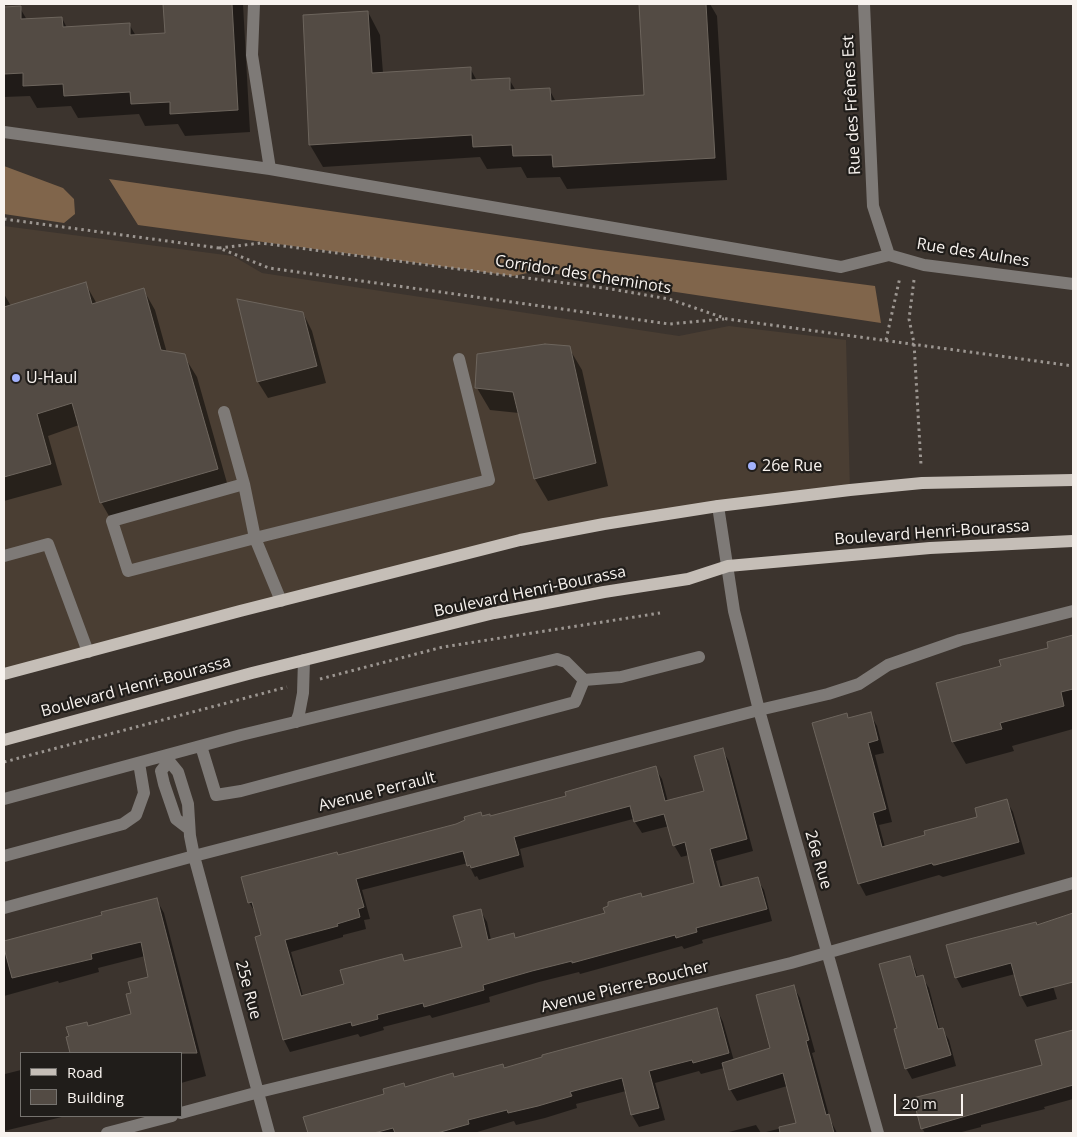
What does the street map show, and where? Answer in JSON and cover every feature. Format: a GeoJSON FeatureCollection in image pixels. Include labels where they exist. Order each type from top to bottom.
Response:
{"type":"FeatureCollection","features":[{"type":"Feature","properties":{"kind":"main road"},"geometry":{"type":"LineString","coordinates":[[4,674],[520,540],[604,524],[718,506],[922,483],[1073,480]]}},
{"type":"Feature","properties":{"kind":"main road","name":"Boulevard Henri-Bourassa"},"geometry":{"type":"LineString","coordinates":[[4,740],[304,660],[494,613],[688,578],[728,566],[930,548],[1073,542]]}},
{"type":"Feature","properties":{"kind":"street"},"geometry":{"type":"LineString","coordinates":[[254,4],[252,55],[270,169]]}},
{"type":"Feature","properties":{"kind":"street","name":"Rue des Frênes Est"},"geometry":{"type":"LineString","coordinates":[[864,4],[873,206],[889,255]]}},
{"type":"Feature","properties":{"kind":"street"},"geometry":{"type":"LineString","coordinates":[[4,132],[270,169],[841,267],[889,255]]}},
{"type":"Feature","properties":{"kind":"street","name":"Rue des Aulnes"},"geometry":{"type":"LineString","coordinates":[[889,255],[910,261],[1073,284]]}},
{"type":"Feature","properties":{"kind":"street"},"geometry":{"type":"LineString","coordinates":[[244,484],[112,520],[128,572],[255,538],[489,480],[459,359]]}},
{"type":"Feature","properties":{"kind":"street"},"geometry":{"type":"LineString","coordinates":[[224,412],[244,484],[255,538],[281,601]]}},
{"type":"Feature","properties":{"kind":"street","name":"26e Rue"},"geometry":{"type":"LineString","coordinates":[[718,506],[734,611],[878,1133]]}},
{"type":"Feature","properties":{"kind":"street"},"geometry":{"type":"LineString","coordinates":[[4,556],[48,544],[88,652]]}},
{"type":"Feature","properties":{"kind":"street","name":"Avenue Perrault"},"geometry":{"type":"LineString","coordinates":[[4,908],[194,856],[828,694],[859,684],[888,664],[960,640],[1073,611]]}},
{"type":"Feature","properties":{"kind":"street"},"geometry":{"type":"LineString","coordinates":[[4,798],[139,762],[168,758],[201,746],[296,722],[558,659],[566,662],[584,680],[621,677],[699,657]]}},
{"type":"Feature","properties":{"kind":"street"},"geometry":{"type":"LineString","coordinates":[[296,722],[300,714],[304,683],[304,660]]}},
{"type":"Feature","properties":{"kind":"street"},"geometry":{"type":"LineString","coordinates":[[201,746],[216,796],[575,702],[584,680]]}},
{"type":"Feature","properties":{"kind":"street","name":"25e Rue"},"geometry":{"type":"LineString","coordinates":[[168,758],[178,772],[188,804],[189,829],[194,856],[269,1133]]}},
{"type":"Feature","properties":{"kind":"street"},"geometry":{"type":"LineString","coordinates":[[4,856],[123,824],[136,815],[144,794],[139,762]]}},
{"type":"Feature","properties":{"kind":"street","name":"Avenue Pierre-Boucher"},"geometry":{"type":"LineString","coordinates":[[182,1113],[259,1092],[791,963],[1073,883]]}},
{"type":"Feature","properties":{"kind":"street"},"geometry":{"type":"LineString","coordinates":[[106,1133],[168,1117]]}},
{"type":"Feature","properties":{"kind":"path"},"geometry":{"type":"LineString","coordinates":[[4,220],[219,248],[269,268],[669,324],[727,319],[1073,366]]}},
{"type":"Feature","properties":{"kind":"path","name":"Corridor des Cheminots"},"geometry":{"type":"LineString","coordinates":[[219,248],[261,243],[601,288],[669,299],[727,319]]}},
{"type":"Feature","properties":{"kind":"path"},"geometry":{"type":"LineString","coordinates":[[886,340],[910,261]]}},
{"type":"Feature","properties":{"kind":"path"},"geometry":{"type":"LineString","coordinates":[[910,261],[908,319],[914,343],[922,483]]}},
{"type":"Feature","properties":{"kind":"path"},"geometry":{"type":"LineString","coordinates":[[4,762],[443,647],[660,613]]}},
{"type":"Feature","properties":{"kind":"shaded area"},"geometry":{"type":"Polygon","coordinates":[[[4,166],[63,188],[74,199],[75,214],[64,223],[4,214],[4,166]]]}},
{"type":"Feature","properties":{"kind":"shaded area"},"geometry":{"type":"Polygon","coordinates":[[[109,179],[593,249],[875,286],[881,323],[537,271],[513,276],[138,225],[109,179]]]}},
{"type":"Feature","properties":{"kind":"shaded area"},"geometry":{"type":"Polygon","coordinates":[[[4,226],[233,256],[262,273],[679,336],[729,326],[846,340],[850,490],[604,524],[4,674],[4,226]]]}},
{"type":"Feature","properties":{"kind":"building"},"geometry":{"type":"Polygon","coordinates":[[[163,4],[232,4],[238,110],[170,114],[170,102],[131,104],[130,92],[64,96],[63,84],[23,86],[23,73],[4,74],[4,7],[21,6],[21,19],[62,17],[63,27],[130,23],[130,35],[165,33],[163,4]]]}},
{"type":"Feature","properties":{"kind":"building"},"geometry":{"type":"Polygon","coordinates":[[[639,4],[706,4],[715,158],[553,167],[552,155],[513,156],[512,145],[473,147],[472,135],[309,145],[303,15],[368,11],[372,73],[471,67],[471,80],[510,78],[510,90],[550,88],[551,101],[644,95],[639,4]]]}},
{"type":"Feature","properties":{"kind":"building"},"geometry":{"type":"Polygon","coordinates":[[[86,282],[92,304],[144,288],[161,350],[185,354],[218,469],[100,503],[72,403],[37,414],[51,464],[4,477],[4,307],[86,282]]]}},
{"type":"Feature","properties":{"kind":"building"},"geometry":{"type":"Polygon","coordinates":[[[237,299],[303,312],[317,366],[257,382],[237,299]]]}},
{"type":"Feature","properties":{"kind":"building"},"geometry":{"type":"Polygon","coordinates":[[[545,344],[570,346],[596,463],[534,479],[513,392],[475,388],[477,354],[545,344]]]}},
{"type":"Feature","properties":{"kind":"building"},"geometry":{"type":"Polygon","coordinates":[[[1073,635],[1073,689],[1061,692],[1064,706],[1000,723],[1002,729],[952,742],[936,683],[1001,666],[999,660],[1048,648],[1047,642],[1073,635]]]}},
{"type":"Feature","properties":{"kind":"building"},"geometry":{"type":"Polygon","coordinates":[[[871,712],[878,740],[868,743],[886,809],[873,813],[882,847],[925,835],[924,831],[977,817],[975,808],[1007,799],[1019,842],[935,865],[932,863],[858,884],[812,723],[847,713],[848,718],[871,712]]]}},
{"type":"Feature","properties":{"kind":"building"},"geometry":{"type":"Polygon","coordinates":[[[723,748],[747,839],[710,849],[720,887],[758,877],[767,909],[696,928],[697,932],[676,938],[675,935],[483,985],[484,990],[424,1007],[423,1003],[377,1015],[378,1019],[352,1026],[351,1022],[283,1040],[255,937],[261,935],[252,902],[248,903],[241,877],[337,852],[338,855],[456,824],[465,820],[464,817],[481,812],[482,816],[490,814],[490,816],[566,796],[565,792],[656,766],[665,801],[704,791],[694,756],[723,748]],[[630,806],[514,837],[519,855],[471,868],[470,865],[467,866],[463,851],[356,879],[364,907],[358,909],[360,917],[337,924],[338,926],[285,940],[301,996],[344,984],[340,970],[402,954],[404,961],[462,947],[453,916],[481,909],[488,940],[514,933],[515,938],[605,913],[603,908],[608,906],[608,902],[641,893],[642,897],[694,883],[685,842],[673,846],[664,814],[634,822],[630,806]]]}},
{"type":"Feature","properties":{"kind":"building"},"geometry":{"type":"Polygon","coordinates":[[[157,898],[197,1053],[70,1052],[66,1037],[69,1036],[66,1027],[87,1022],[88,1026],[131,1014],[126,994],[131,993],[128,982],[148,977],[141,942],[91,954],[92,959],[12,978],[4,941],[102,915],[101,912],[157,898]]]}},
{"type":"Feature","properties":{"kind":"building"},"geometry":{"type":"Polygon","coordinates":[[[1073,913],[1073,982],[1020,996],[1011,963],[955,978],[946,945],[1036,922],[1037,925],[1073,913]]]}},
{"type":"Feature","properties":{"kind":"building"},"geometry":{"type":"Polygon","coordinates":[[[910,956],[916,977],[923,975],[938,1029],[943,1028],[951,1055],[905,1069],[894,1029],[897,1028],[879,964],[910,956]]]}},
{"type":"Feature","properties":{"kind":"building"},"geometry":{"type":"Polygon","coordinates":[[[794,985],[809,1040],[806,1041],[826,1115],[829,1114],[834,1133],[780,1133],[779,1127],[796,1123],[783,1073],[729,1090],[722,1063],[770,1048],[756,995],[794,985]]]}},
{"type":"Feature","properties":{"kind":"building"},"geometry":{"type":"Polygon","coordinates":[[[717,1008],[729,1053],[693,1063],[692,1060],[649,1071],[659,1108],[631,1115],[622,1078],[570,1092],[572,1096],[538,1106],[508,1113],[507,1110],[468,1120],[469,1124],[437,1133],[395,1133],[393,1128],[374,1133],[308,1133],[303,1117],[384,1094],[383,1089],[404,1083],[405,1087],[453,1073],[454,1077],[503,1064],[504,1068],[542,1057],[542,1055],[717,1008]]]}},
{"type":"Feature","properties":{"kind":"building"},"geometry":{"type":"Polygon","coordinates":[[[1073,1030],[1073,1085],[921,1129],[913,1098],[1042,1065],[1035,1040],[1073,1030]]]}},
{"type":"Feature","properties":{"kind":"place","name":"U-Haul"},"geometry":{"type":"Point","coordinates":[16,378]}},
{"type":"Feature","properties":{"kind":"place","name":"26e Rue"},"geometry":{"type":"Point","coordinates":[752,466]}}]}
